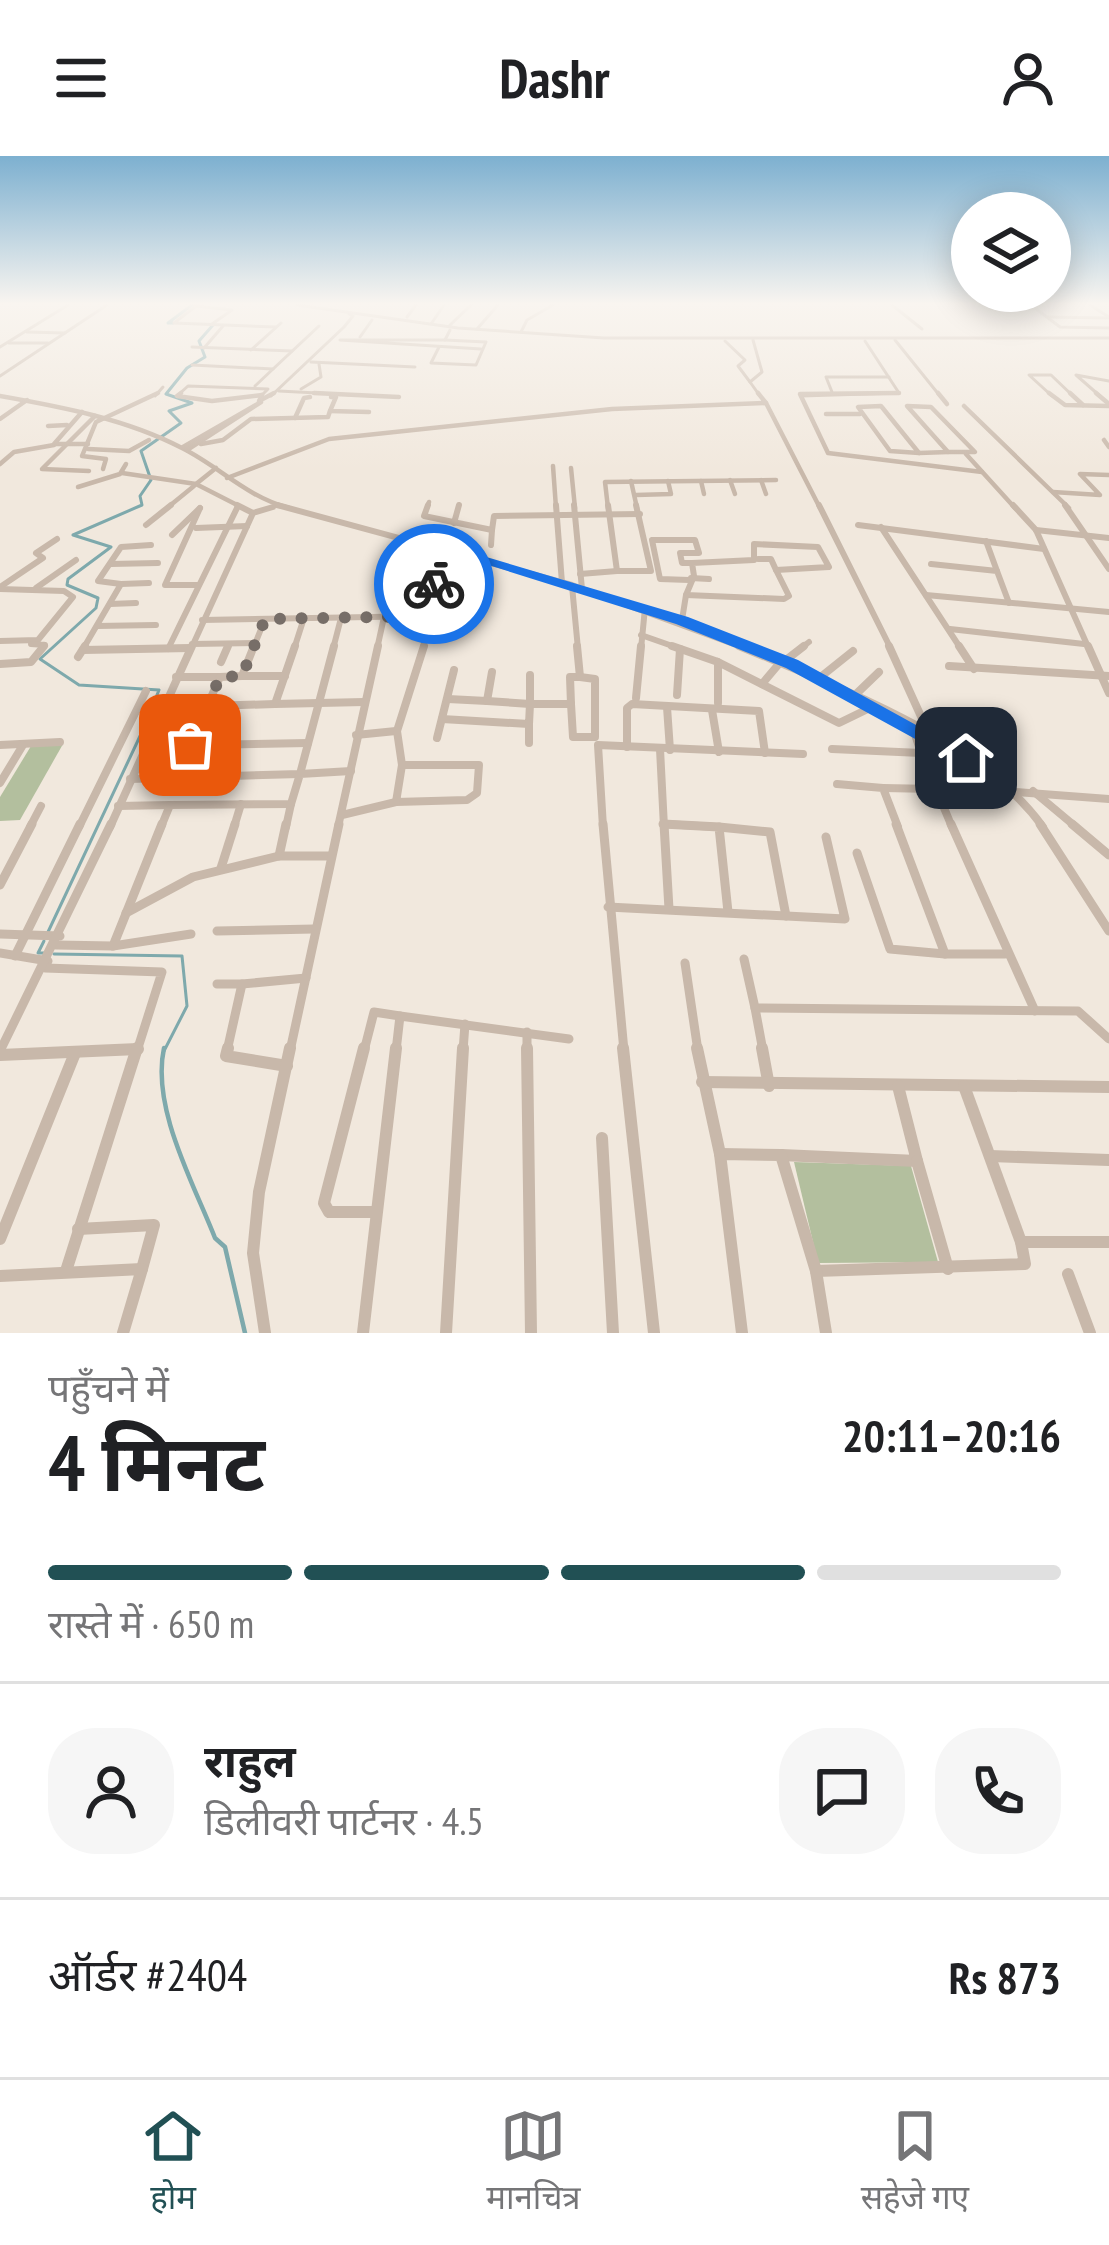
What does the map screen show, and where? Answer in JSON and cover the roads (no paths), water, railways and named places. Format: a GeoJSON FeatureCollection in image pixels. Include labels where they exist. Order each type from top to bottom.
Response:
{"type":"FeatureCollection","features":[{"type":"Feature","properties":{"kind":"street"},"geometry":{"type":"LineString","coordinates":[[203,360],[196,365],[273,369]]}},
{"type":"Feature","properties":{"kind":"street"},"geometry":{"type":"LineString","coordinates":[[255,386],[283,360]]}},
{"type":"Feature","properties":{"kind":"street"},"geometry":{"type":"LineString","coordinates":[[340,360],[384,362]]}},
{"type":"Feature","properties":{"kind":"street"},"geometry":{"type":"LineString","coordinates":[[432,360],[476,365],[478,360]]}},
{"type":"Feature","properties":{"kind":"street"},"geometry":{"type":"LineString","coordinates":[[745,360],[738,366],[766,403],[874,612],[929,735]]}},
{"type":"Feature","properties":{"kind":"street"},"geometry":{"type":"LineString","coordinates":[[750,382],[762,372],[759,360]]}},
{"type":"Feature","properties":{"kind":"street"},"geometry":{"type":"LineString","coordinates":[[878,360],[899,393],[798,396],[833,456],[982,472]]}},
{"type":"Feature","properties":{"kind":"street"},"geometry":{"type":"LineString","coordinates":[[911,360],[947,404]]}},
{"type":"Feature","properties":{"kind":"street"},"geometry":{"type":"LineString","coordinates":[[184,449],[278,391],[309,362],[415,367]]}},
{"type":"Feature","properties":{"kind":"street"},"geometry":{"type":"LineString","coordinates":[[289,392],[316,382],[323,373],[318,363]]}},
{"type":"Feature","properties":{"kind":"street"},"geometry":{"type":"LineString","coordinates":[[1052,375],[1083,405]]}},
{"type":"Feature","properties":{"kind":"street"},"geometry":{"type":"LineString","coordinates":[[1076,375],[1109,405]]}},
{"type":"Feature","properties":{"kind":"street"},"geometry":{"type":"LineString","coordinates":[[1109,382],[1100,375],[1029,376],[1060,404],[1109,405]]}},
{"type":"Feature","properties":{"kind":"street"},"geometry":{"type":"LineString","coordinates":[[832,393],[826,377],[890,377]]}},
{"type":"Feature","properties":{"kind":"street"},"geometry":{"type":"LineString","coordinates":[[200,444],[242,417],[261,398],[268,389],[188,386],[177,396],[212,401],[261,398]]}},
{"type":"Feature","properties":{"kind":"street"},"geometry":{"type":"LineString","coordinates":[[89,471],[42,469],[99,417],[151,399],[163,387]]}},
{"type":"Feature","properties":{"kind":"street"},"geometry":{"type":"LineString","coordinates":[[278,391],[399,397]]}},
{"type":"Feature","properties":{"kind":"street"},"geometry":{"type":"LineString","coordinates":[[0,396],[83,411],[184,449],[278,506],[441,545],[682,620],[874,706],[929,735],[1010,789],[1109,931]]}},
{"type":"Feature","properties":{"kind":"street"},"geometry":{"type":"LineString","coordinates":[[242,417],[251,419],[295,418],[328,417],[336,398],[304,398],[295,418]]}},
{"type":"Feature","properties":{"kind":"street"},"geometry":{"type":"LineString","coordinates":[[2,416],[27,400]]}},
{"type":"Feature","properties":{"kind":"street"},"geometry":{"type":"LineString","coordinates":[[226,478],[321,440],[601,410],[766,403]]}},
{"type":"Feature","properties":{"kind":"street"},"geometry":{"type":"LineString","coordinates":[[858,406],[881,406],[934,409],[975,452],[893,453],[858,406]]}},
{"type":"Feature","properties":{"kind":"street"},"geometry":{"type":"LineString","coordinates":[[881,406],[919,453]]}},
{"type":"Feature","properties":{"kind":"street"},"geometry":{"type":"LineString","coordinates":[[907,406],[948,452]]}},
{"type":"Feature","properties":{"kind":"street"},"geometry":{"type":"LineString","coordinates":[[964,406],[1053,492],[1109,569]]}},
{"type":"Feature","properties":{"kind":"street"},"geometry":{"type":"LineString","coordinates":[[54,445],[83,411]]}},
{"type":"Feature","properties":{"kind":"street"},"geometry":{"type":"LineString","coordinates":[[330,411],[369,412]]}},
{"type":"Feature","properties":{"kind":"street"},"geometry":{"type":"LineString","coordinates":[[826,414],[862,414]]}},
{"type":"Feature","properties":{"kind":"street"},"geometry":{"type":"LineString","coordinates":[[99,417],[82,457],[106,459],[103,469]]}},
{"type":"Feature","properties":{"kind":"street"},"geometry":{"type":"LineString","coordinates":[[184,449],[223,440],[251,419]]}},
{"type":"Feature","properties":{"kind":"street"},"geometry":{"type":"LineString","coordinates":[[48,426],[68,425]]}},
{"type":"Feature","properties":{"kind":"street"},"geometry":{"type":"LineString","coordinates":[[0,464],[14,452],[54,445],[129,451],[152,439]]}},
{"type":"Feature","properties":{"kind":"street"},"geometry":{"type":"LineString","coordinates":[[1104,440],[1109,447]]}},
{"type":"Feature","properties":{"kind":"street"},"geometry":{"type":"LineString","coordinates":[[965,453],[1036,530],[1109,693]]}},
{"type":"Feature","properties":{"kind":"street"},"geometry":{"type":"LineString","coordinates":[[122,473],[126,464]]}},
{"type":"Feature","properties":{"kind":"street"},"geometry":{"type":"LineString","coordinates":[[553,466],[580,676]]}},
{"type":"Feature","properties":{"kind":"street"},"geometry":{"type":"LineString","coordinates":[[146,525],[216,468]]}},
{"type":"Feature","properties":{"kind":"street"},"geometry":{"type":"LineString","coordinates":[[572,468],[580,574],[572,586]]}},
{"type":"Feature","properties":{"kind":"street"},"geometry":{"type":"LineString","coordinates":[[78,487],[122,473],[148,473],[196,485],[256,512],[278,506]]}},
{"type":"Feature","properties":{"kind":"street"},"geometry":{"type":"LineString","coordinates":[[1053,492],[1100,495],[1080,474],[1109,475]]}},
{"type":"Feature","properties":{"kind":"street"},"geometry":{"type":"LineString","coordinates":[[730,480],[735,494]]}},
{"type":"Feature","properties":{"kind":"street"},"geometry":{"type":"LineString","coordinates":[[761,480],[766,494]]}},
{"type":"Feature","properties":{"kind":"street"},"geometry":{"type":"LineString","coordinates":[[617,571],[604,483],[776,480]]}},
{"type":"Feature","properties":{"kind":"street"},"geometry":{"type":"LineString","coordinates":[[580,574],[651,571],[631,481]]}},
{"type":"Feature","properties":{"kind":"street"},"geometry":{"type":"LineString","coordinates":[[701,481],[704,494]]}},
{"type":"Feature","properties":{"kind":"street"},"geometry":{"type":"LineString","coordinates":[[636,495],[670,494],[668,482]]}},
{"type":"Feature","properties":{"kind":"street"},"geometry":{"type":"LineString","coordinates":[[138,1049],[0,1053],[262,500]]}},
{"type":"Feature","properties":{"kind":"street"},"geometry":{"type":"LineString","coordinates":[[428,502],[424,516],[492,530]]}},
{"type":"Feature","properties":{"kind":"street"},"geometry":{"type":"LineString","coordinates":[[454,523],[459,504]]}},
{"type":"Feature","properties":{"kind":"street"},"geometry":{"type":"LineString","coordinates":[[168,649],[238,506]]}},
{"type":"Feature","properties":{"kind":"street"},"geometry":{"type":"LineString","coordinates":[[172,535],[204,509],[165,585],[198,585]]}},
{"type":"Feature","properties":{"kind":"street"},"geometry":{"type":"LineString","coordinates":[[491,545],[494,516],[640,514]]}},
{"type":"Feature","properties":{"kind":"street"},"geometry":{"type":"LineString","coordinates":[[858,525],[1044,549]]}},
{"type":"Feature","properties":{"kind":"street"},"geometry":{"type":"LineString","coordinates":[[194,528],[248,526]]}},
{"type":"Feature","properties":{"kind":"street"},"geometry":{"type":"LineString","coordinates":[[881,527],[974,669]]}},
{"type":"Feature","properties":{"kind":"street"},"geometry":{"type":"LineString","coordinates":[[1036,530],[1109,538]]}},
{"type":"Feature","properties":{"kind":"street"},"geometry":{"type":"LineString","coordinates":[[0,588],[44,557],[36,553],[57,539]]}},
{"type":"Feature","properties":{"kind":"street"},"geometry":{"type":"LineString","coordinates":[[686,595],[790,596],[771,559],[682,563],[680,553],[699,553],[695,540],[652,540],[660,578],[709,579]]}},
{"type":"Feature","properties":{"kind":"street"},"geometry":{"type":"LineString","coordinates":[[986,541],[1009,603]]}},
{"type":"Feature","properties":{"kind":"street"},"geometry":{"type":"LineString","coordinates":[[758,559],[754,544],[818,547],[829,567],[776,570]]}},
{"type":"Feature","properties":{"kind":"street"},"geometry":{"type":"LineString","coordinates":[[148,583],[97,584],[124,546],[152,545]]}},
{"type":"Feature","properties":{"kind":"street"},"geometry":{"type":"LineString","coordinates":[[397,731],[421,665],[441,545]]}},
{"type":"Feature","properties":{"kind":"street"},"geometry":{"type":"LineString","coordinates":[[36,588],[76,560]]}},
{"type":"Feature","properties":{"kind":"street"},"geometry":{"type":"LineString","coordinates":[[110,564],[158,562]]}},
{"type":"Feature","properties":{"kind":"street"},"geometry":{"type":"LineString","coordinates":[[682,620],[689,579],[694,576],[692,563]]}},
{"type":"Feature","properties":{"kind":"street"},"geometry":{"type":"LineString","coordinates":[[931,564],[998,571]]}},
{"type":"Feature","properties":{"kind":"street"},"geometry":{"type":"LineString","coordinates":[[28,568],[56,574]]}},
{"type":"Feature","properties":{"kind":"street"},"geometry":{"type":"LineString","coordinates":[[265,1333],[253,1253],[259,1192],[393,577]]}},
{"type":"Feature","properties":{"kind":"street"},"geometry":{"type":"LineString","coordinates":[[121,584],[80,653],[256,644]]}},
{"type":"Feature","properties":{"kind":"street"},"geometry":{"type":"LineString","coordinates":[[0,588],[64,591],[73,597],[38,640],[0,642]]}},
{"type":"Feature","properties":{"kind":"street"},"geometry":{"type":"LineString","coordinates":[[926,595],[1109,612]]}},
{"type":"Feature","properties":{"kind":"street"},"geometry":{"type":"LineString","coordinates":[[109,604],[136,603]]}},
{"type":"Feature","properties":{"kind":"street"},"geometry":{"type":"LineString","coordinates":[[636,698],[645,608]]}},
{"type":"Feature","properties":{"kind":"street"},"geometry":{"type":"LineString","coordinates":[[202,620],[428,616]]}},
{"type":"Feature","properties":{"kind":"street"},"geometry":{"type":"LineString","coordinates":[[279,856],[341,617]]}},
{"type":"Feature","properties":{"kind":"street"},"geometry":{"type":"LineString","coordinates":[[275,704],[304,618]]}},
{"type":"Feature","properties":{"kind":"street"},"geometry":{"type":"LineString","coordinates":[[242,676],[265,619]]}},
{"type":"Feature","properties":{"kind":"street"},"geometry":{"type":"LineString","coordinates":[[96,626],[156,625]]}},
{"type":"Feature","properties":{"kind":"street"},"geometry":{"type":"LineString","coordinates":[[949,629],[1085,645]]}},
{"type":"Feature","properties":{"kind":"street"},"geometry":{"type":"LineString","coordinates":[[641,635],[718,662],[839,723],[874,706]]}},
{"type":"Feature","properties":{"kind":"street"},"geometry":{"type":"LineString","coordinates":[[0,642],[45,645],[28,664],[0,664]]}},
{"type":"Feature","properties":{"kind":"street"},"geometry":{"type":"LineString","coordinates":[[762,684],[809,643]]}},
{"type":"Feature","properties":{"kind":"street"},"geometry":{"type":"LineString","coordinates":[[221,662],[229,644]]}},
{"type":"Feature","properties":{"kind":"street"},"geometry":{"type":"LineString","coordinates":[[677,695],[680,649]]}},
{"type":"Feature","properties":{"kind":"street"},"geometry":{"type":"LineString","coordinates":[[818,679],[853,651]]}},
{"type":"Feature","properties":{"kind":"street"},"geometry":{"type":"LineString","coordinates":[[718,662],[719,752]]}},
{"type":"Feature","properties":{"kind":"street"},"geometry":{"type":"LineString","coordinates":[[949,666],[1105,676]]}},
{"type":"Feature","properties":{"kind":"street"},"geometry":{"type":"LineString","coordinates":[[437,738],[454,670]]}},
{"type":"Feature","properties":{"kind":"street"},"geometry":{"type":"LineString","coordinates":[[487,701],[492,672]]}},
{"type":"Feature","properties":{"kind":"street"},"geometry":{"type":"LineString","coordinates":[[853,697],[879,672]]}},
{"type":"Feature","properties":{"kind":"street"},"geometry":{"type":"LineString","coordinates":[[529,743],[530,675]]}},
{"type":"Feature","properties":{"kind":"street"},"geometry":{"type":"LineString","coordinates":[[176,677],[286,676]]}},
{"type":"Feature","properties":{"kind":"street"},"geometry":{"type":"LineString","coordinates":[[190,745],[220,677]]}},
{"type":"Feature","properties":{"kind":"street"},"geometry":{"type":"LineString","coordinates":[[570,677],[595,679],[595,737],[573,737],[571,704],[570,677]]}},
{"type":"Feature","properties":{"kind":"street"},"geometry":{"type":"LineString","coordinates":[[15,956],[31,936],[146,691]]}},
{"type":"Feature","properties":{"kind":"street"},"geometry":{"type":"LineString","coordinates":[[448,699],[571,704]]}},
{"type":"Feature","properties":{"kind":"street"},"geometry":{"type":"LineString","coordinates":[[208,706],[364,702]]}},
{"type":"Feature","properties":{"kind":"street"},"geometry":{"type":"LineString","coordinates":[[627,747],[627,705],[716,706],[759,711],[766,753]]}},
{"type":"Feature","properties":{"kind":"street"},"geometry":{"type":"LineString","coordinates":[[668,707],[663,824],[669,909]]}},
{"type":"Feature","properties":{"kind":"street"},"geometry":{"type":"LineString","coordinates":[[442,719],[529,724]]}},
{"type":"Feature","properties":{"kind":"street"},"geometry":{"type":"LineString","coordinates":[[912,725],[933,788],[1005,955],[1036,1012]]}},
{"type":"Feature","properties":{"kind":"street"},"geometry":{"type":"LineString","coordinates":[[356,735],[397,731]]}},
{"type":"Feature","properties":{"kind":"street"},"geometry":{"type":"LineString","coordinates":[[396,802],[404,738],[397,731]]}},
{"type":"Feature","properties":{"kind":"street"},"geometry":{"type":"LineString","coordinates":[[0,745],[60,742]]}},
{"type":"Feature","properties":{"kind":"street"},"geometry":{"type":"LineString","coordinates":[[145,746],[308,742]]}},
{"type":"Feature","properties":{"kind":"street"},"geometry":{"type":"LineString","coordinates":[[0,783],[23,743]]}},
{"type":"Feature","properties":{"kind":"street"},"geometry":{"type":"LineString","coordinates":[[654,1333],[608,907],[598,745],[802,754]]}},
{"type":"Feature","properties":{"kind":"street"},"geometry":{"type":"LineString","coordinates":[[832,749],[960,754]]}},
{"type":"Feature","properties":{"kind":"street"},"geometry":{"type":"LineString","coordinates":[[342,815],[396,802],[473,798],[481,767],[400,765]]}},
{"type":"Feature","properties":{"kind":"street"},"geometry":{"type":"LineString","coordinates":[[130,779],[351,771]]}},
{"type":"Feature","properties":{"kind":"street"},"geometry":{"type":"LineString","coordinates":[[837,784],[1010,789],[1109,799]]}},
{"type":"Feature","properties":{"kind":"street"},"geometry":{"type":"LineString","coordinates":[[883,788],[945,954]]}},
{"type":"Feature","properties":{"kind":"street"},"geometry":{"type":"LineString","coordinates":[[1033,791],[1105,854],[1109,865]]}},
{"type":"Feature","properties":{"kind":"street"},"geometry":{"type":"LineString","coordinates":[[220,868],[241,804]]}},
{"type":"Feature","properties":{"kind":"street"},"geometry":{"type":"LineString","coordinates":[[118,806],[291,804]]}},
{"type":"Feature","properties":{"kind":"street"},"geometry":{"type":"LineString","coordinates":[[113,946],[170,805]]}},
{"type":"Feature","properties":{"kind":"street"},"geometry":{"type":"LineString","coordinates":[[0,885],[41,806]]}},
{"type":"Feature","properties":{"kind":"street"},"geometry":{"type":"LineString","coordinates":[[663,824],[770,832],[786,916]]}},
{"type":"Feature","properties":{"kind":"street"},"geometry":{"type":"LineString","coordinates":[[719,827],[728,912]]}},
{"type":"Feature","properties":{"kind":"street"},"geometry":{"type":"LineString","coordinates":[[608,907],[845,919],[826,837]]}},
{"type":"Feature","properties":{"kind":"street"},"geometry":{"type":"LineString","coordinates":[[857,853],[890,950],[1005,955]]}},
{"type":"Feature","properties":{"kind":"street"},"geometry":{"type":"LineString","coordinates":[[127,914],[220,868],[279,856],[332,856]]}},
{"type":"Feature","properties":{"kind":"street"},"geometry":{"type":"LineString","coordinates":[[217,932],[314,929]]}},
{"type":"Feature","properties":{"kind":"street"},"geometry":{"type":"LineString","coordinates":[[0,934],[31,936],[51,950],[162,971],[66,1271]]}},
{"type":"Feature","properties":{"kind":"street"},"geometry":{"type":"LineString","coordinates":[[0,953],[15,956],[191,934]]}},
{"type":"Feature","properties":{"kind":"street"},"geometry":{"type":"LineString","coordinates":[[744,959],[769,1086]]}},
{"type":"Feature","properties":{"kind":"street"},"geometry":{"type":"LineString","coordinates":[[685,964],[702,1082],[720,1154],[742,1333]]}},
{"type":"Feature","properties":{"kind":"street"},"geometry":{"type":"LineString","coordinates":[[217,984],[306,978]]}},
{"type":"Feature","properties":{"kind":"street"},"geometry":{"type":"LineString","coordinates":[[242,984],[226,1056],[287,1066]]}},
{"type":"Feature","properties":{"kind":"street"},"geometry":{"type":"LineString","coordinates":[[755,1009],[1078,1011],[1109,1039]]}},
{"type":"Feature","properties":{"kind":"street"},"geometry":{"type":"LineString","coordinates":[[375,1212],[329,1212],[324,1203],[374,1012],[569,1039]]}},
{"type":"Feature","properties":{"kind":"street"},"geometry":{"type":"LineString","coordinates":[[363,1333],[400,1016]]}},
{"type":"Feature","properties":{"kind":"street"},"geometry":{"type":"LineString","coordinates":[[446,1333],[465,1024]]}},
{"type":"Feature","properties":{"kind":"street"},"geometry":{"type":"LineString","coordinates":[[527,1032],[531,1333]]}},
{"type":"Feature","properties":{"kind":"street"},"geometry":{"type":"LineString","coordinates":[[0,1239],[75,1054]]}},
{"type":"Feature","properties":{"kind":"street"},"geometry":{"type":"LineString","coordinates":[[702,1082],[1109,1087]]}},
{"type":"Feature","properties":{"kind":"street"},"geometry":{"type":"LineString","coordinates":[[898,1086],[948,1269]]}},
{"type":"Feature","properties":{"kind":"street"},"geometry":{"type":"LineString","coordinates":[[816,1270],[1025,1264],[1022,1242],[964,1086]]}},
{"type":"Feature","properties":{"kind":"street"},"geometry":{"type":"LineString","coordinates":[[602,1138],[613,1333]]}},
{"type":"Feature","properties":{"kind":"street"},"geometry":{"type":"LineString","coordinates":[[720,1154],[917,1161]]}},
{"type":"Feature","properties":{"kind":"street"},"geometry":{"type":"LineString","coordinates":[[781,1155],[816,1270],[826,1333]]}},
{"type":"Feature","properties":{"kind":"street"},"geometry":{"type":"LineString","coordinates":[[990,1156],[1109,1160]]}},
{"type":"Feature","properties":{"kind":"street"},"geometry":{"type":"LineString","coordinates":[[78,1228],[154,1225],[123,1333]]}},
{"type":"Feature","properties":{"kind":"street"},"geometry":{"type":"LineString","coordinates":[[1022,1242],[1109,1242]]}},
{"type":"Feature","properties":{"kind":"street"},"geometry":{"type":"LineString","coordinates":[[0,1276],[142,1270]]}},
{"type":"Feature","properties":{"kind":"street"},"geometry":{"type":"LineString","coordinates":[[1068,1274],[1090,1333]]}},
{"type":"Feature","properties":{"kind":"waterway"},"geometry":{"type":"LineString","coordinates":[[147,720],[159,690],[79,685],[40,659],[96,608],[98,598],[67,585],[68,579],[111,547],[73,535],[142,505],[140,496],[151,480],[141,451],[181,423],[169,411],[192,403],[166,394],[187,368],[200,360]]}},
{"type":"Feature","properties":{"kind":"waterway"},"geometry":{"type":"LineString","coordinates":[[48,932],[141,734]]}},
{"type":"Feature","properties":{"kind":"waterway"},"geometry":{"type":"LineString","coordinates":[[44,941],[38,953],[44,953]]}},
{"type":"Feature","properties":{"kind":"waterway"},"geometry":{"type":"LineString","coordinates":[[54,954],[182,956],[187,1006],[164,1051]]}},
{"type":"Feature","properties":{"kind":"waterway"},"geometry":{"type":"LineString","coordinates":[[164,1048],[169,1120],[215,1238],[225,1247],[245,1333]]}}]}
